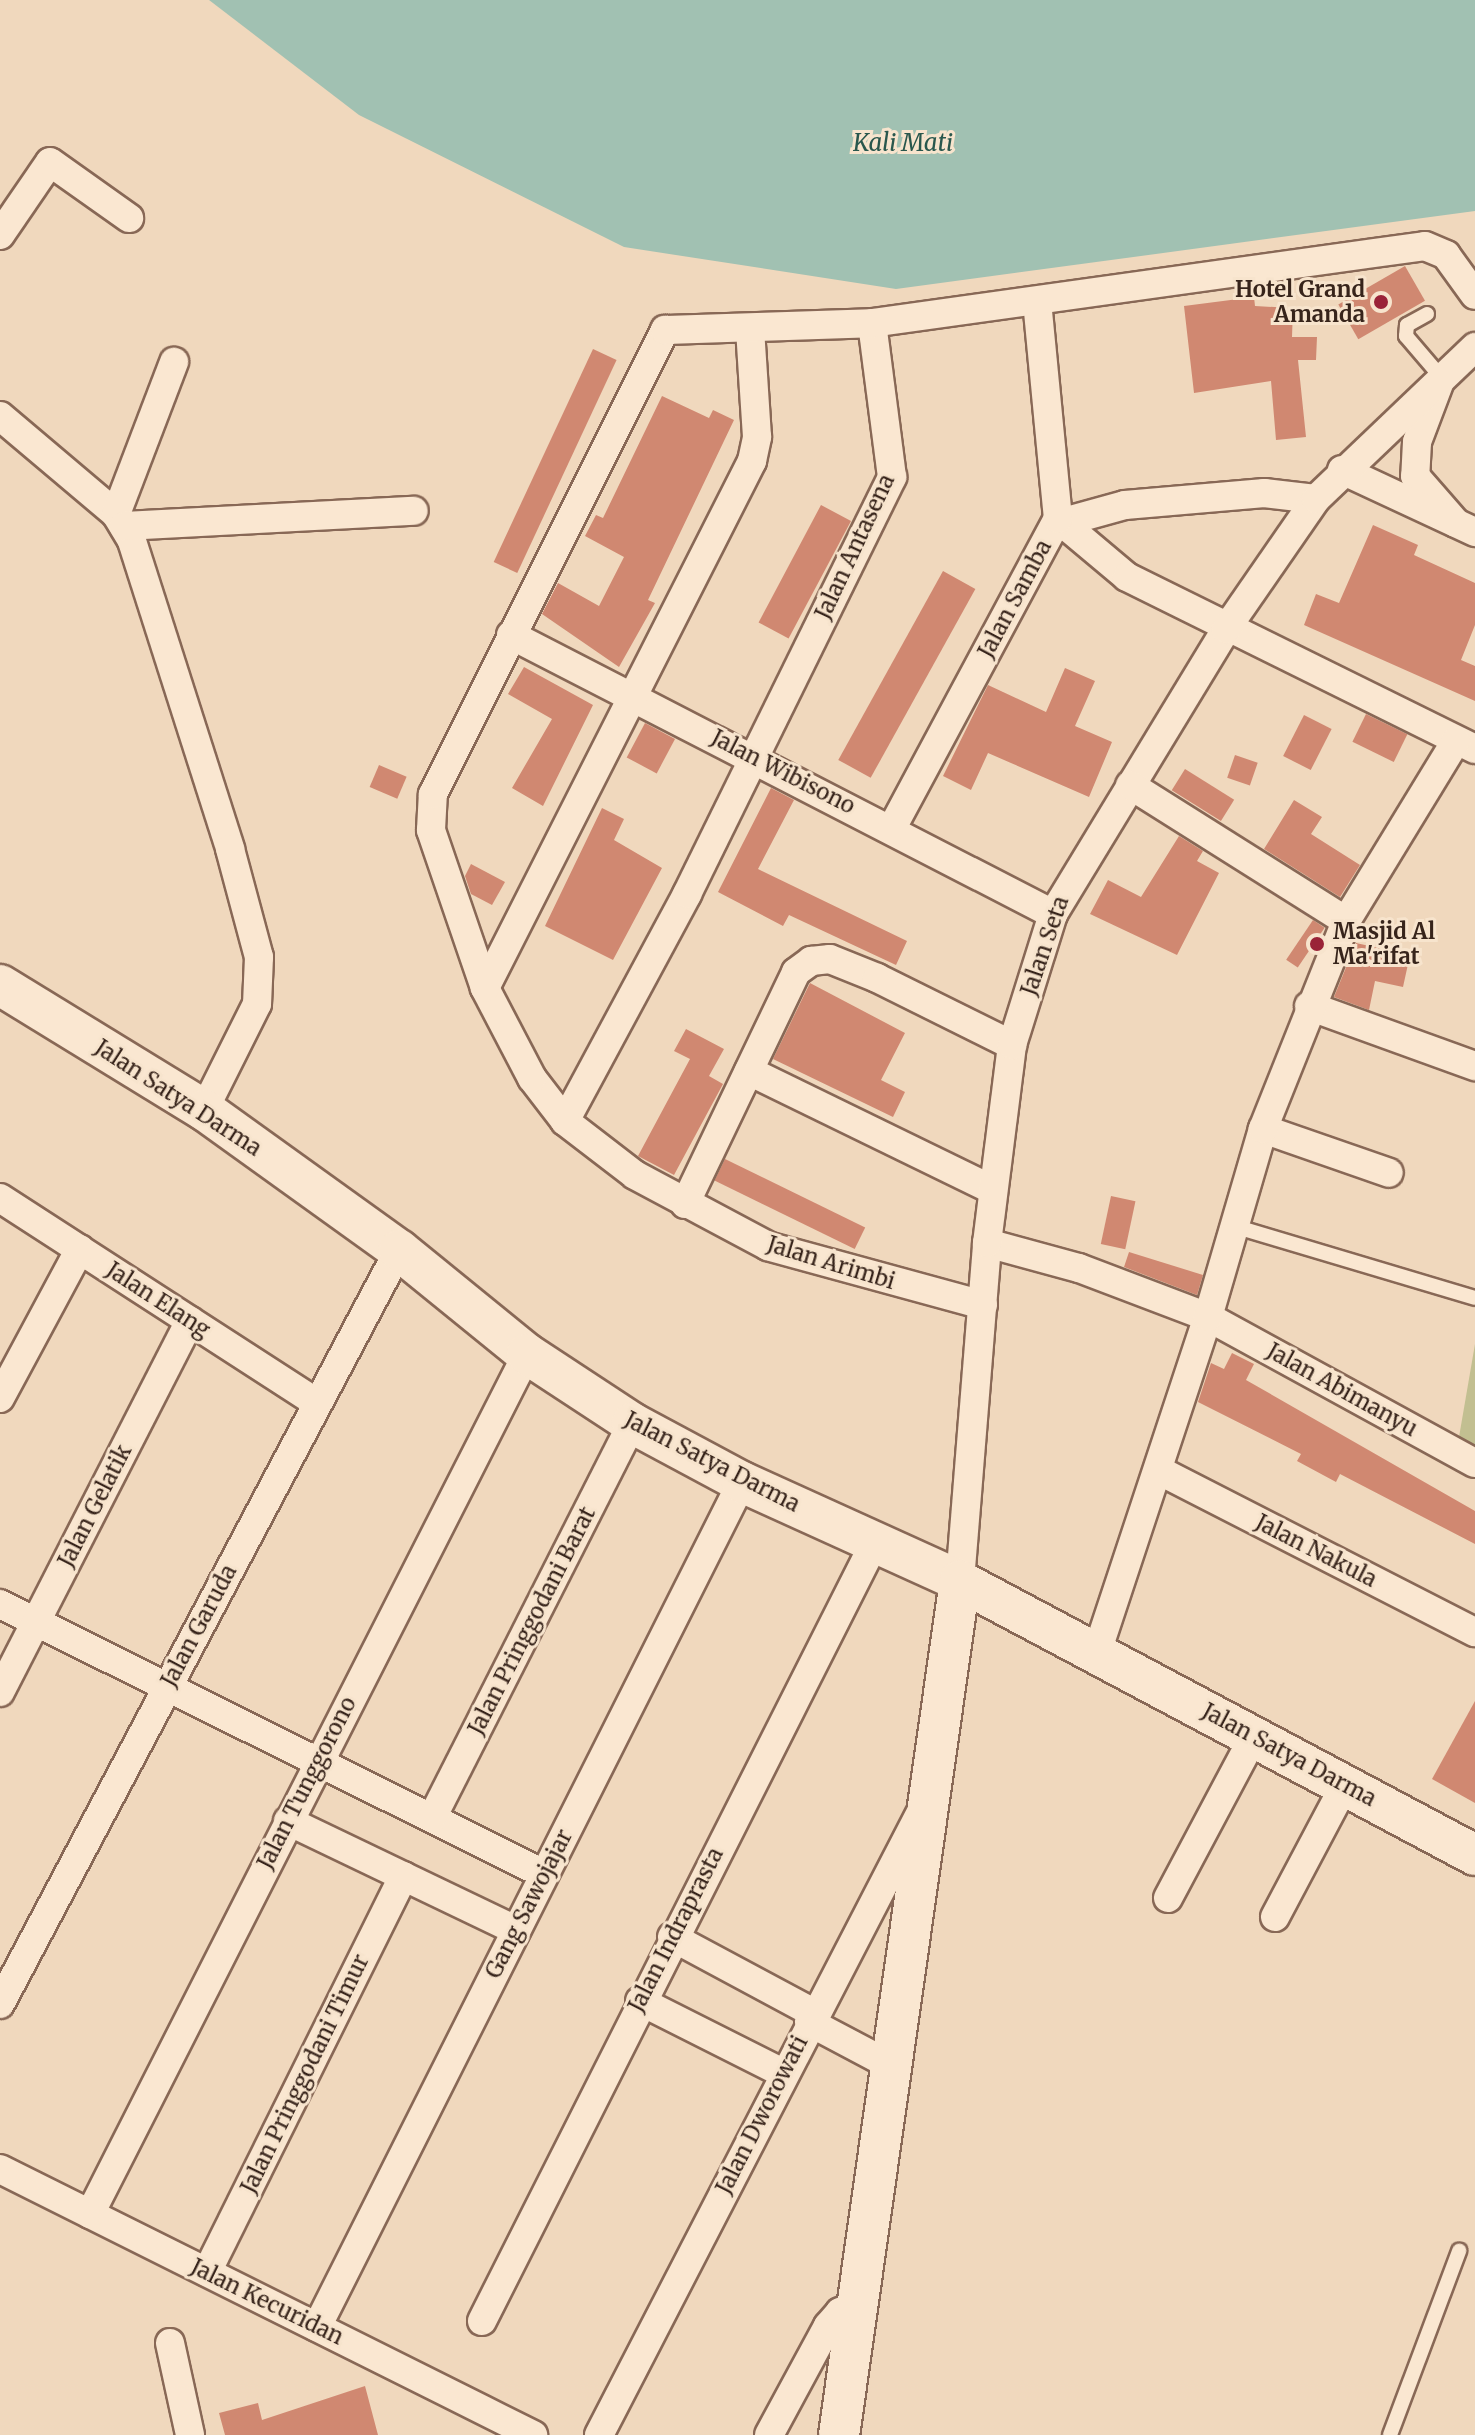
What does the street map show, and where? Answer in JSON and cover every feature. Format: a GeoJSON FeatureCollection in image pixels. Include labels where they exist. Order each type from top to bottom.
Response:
{"type":"FeatureCollection","features":[{"type":"Feature","properties":{"kind":"main road","name":"Jalan Satya Darma"},"geometry":{"type":"LineString","coordinates":[[0,985],[204,1110],[399,1250],[527,1354],[632,1423],[742,1482],[960,1581],[1475,1855]]}},
{"type":"Feature","properties":{"kind":"main road"},"geometry":{"type":"LineString","coordinates":[[839,2435],[894,2067],[960,1581]]}},
{"type":"Feature","properties":{"kind":"street"},"geometry":{"type":"LineString","coordinates":[[0,235],[50,162],[129,218]]}},
{"type":"Feature","properties":{"kind":"street"},"geometry":{"type":"LineString","coordinates":[[485,988],[756,449],[750,329],[872,323],[1425,246],[1446,255],[1475,295]]}},
{"type":"Feature","properties":{"kind":"street","name":"Jalan Samba"},"geometry":{"type":"LineString","coordinates":[[892,828],[1062,520],[1037,302]]}},
{"type":"Feature","properties":{"kind":"street","name":"Jalan Antasena"},"geometry":{"type":"LineString","coordinates":[[565,1121],[755,757],[892,477],[872,323]]}},
{"type":"Feature","properties":{"kind":"street","name":"Jalan Arimbi"},"geometry":{"type":"LineString","coordinates":[[750,329],[661,334],[511,635],[429,813],[485,988],[532,1078],[565,1121],[685,1204],[768,1246],[983,1305]]}},
{"type":"Feature","properties":{"kind":"street","name":"Jalan Seta"},"geometry":{"type":"LineString","coordinates":[[960,1581],[987,1243],[1012,1045],[1053,914],[1226,629],[1316,499],[1342,470],[1475,347]]}},
{"type":"Feature","properties":{"kind":"street"},"geometry":{"type":"LineString","coordinates":[[120,520],[174,362]]}},
{"type":"Feature","properties":{"kind":"street"},"geometry":{"type":"LineString","coordinates":[[1441,377],[1417,442],[1415,476],[1466,527]]}},
{"type":"Feature","properties":{"kind":"street"},"geometry":{"type":"LineString","coordinates":[[0,416],[120,520],[146,577],[259,957],[257,1004],[204,1110]]}},
{"type":"Feature","properties":{"kind":"street"},"geometry":{"type":"LineString","coordinates":[[1342,470],[1466,527]]}},
{"type":"Feature","properties":{"kind":"street"},"geometry":{"type":"LineString","coordinates":[[1062,520],[1125,505],[1264,493],[1316,499]]}},
{"type":"Feature","properties":{"kind":"street"},"geometry":{"type":"LineString","coordinates":[[120,520],[414,511]]}},
{"type":"Feature","properties":{"kind":"street"},"geometry":{"type":"LineString","coordinates":[[1062,520],[1103,562],[1226,629],[1466,745],[1346,921],[1309,1006],[1263,1129],[1237,1227],[1097,1652]]}},
{"type":"Feature","properties":{"kind":"street","name":"Jalan Wibisono"},"geometry":{"type":"LineString","coordinates":[[511,635],[755,757],[1053,914]]}},
{"type":"Feature","properties":{"kind":"street"},"geometry":{"type":"LineString","coordinates":[[1130,785],[1346,921]]}},
{"type":"Feature","properties":{"kind":"street"},"geometry":{"type":"LineString","coordinates":[[685,1204],[796,972],[811,961],[830,959],[877,978],[1012,1045]]}},
{"type":"Feature","properties":{"kind":"street"},"geometry":{"type":"LineString","coordinates":[[1309,1006],[1475,1066]]}},
{"type":"Feature","properties":{"kind":"street"},"geometry":{"type":"LineString","coordinates":[[749,1071],[993,1190]]}},
{"type":"Feature","properties":{"kind":"street"},"geometry":{"type":"LineString","coordinates":[[1263,1129],[1389,1173]]}},
{"type":"Feature","properties":{"kind":"street","name":"Jalan Elang"},"geometry":{"type":"LineString","coordinates":[[0,1198],[317,1403]]}},
{"type":"Feature","properties":{"kind":"street","name":"Jalan Abimanyu"},"geometry":{"type":"LineString","coordinates":[[987,1243],[1079,1268],[1208,1317],[1475,1463]]}},
{"type":"Feature","properties":{"kind":"street"},"geometry":{"type":"LineString","coordinates":[[0,1398],[80,1249]]}},
{"type":"Feature","properties":{"kind":"street","name":"Jalan Garuda"},"geometry":{"type":"LineString","coordinates":[[3,1989],[399,1250]]}},
{"type":"Feature","properties":{"kind":"street","name":"Jalan Gelatik"},"geometry":{"type":"LineString","coordinates":[[0,1692],[190,1321]]}},
{"type":"Feature","properties":{"kind":"street","name":"Jalan Tunggorono"},"geometry":{"type":"LineString","coordinates":[[90,2214],[527,1354]]}},
{"type":"Feature","properties":{"kind":"street","name":"Jalan Pringgodani Barat"},"geometry":{"type":"LineString","coordinates":[[432,1818],[632,1423]]}},
{"type":"Feature","properties":{"kind":"street","name":"Jalan Nakula"},"geometry":{"type":"LineString","coordinates":[[1158,1470],[1475,1632]]}},
{"type":"Feature","properties":{"kind":"street","name":"Gang Sawojajar"},"geometry":{"type":"LineString","coordinates":[[317,2327],[742,1482]]}},
{"type":"Feature","properties":{"kind":"street","name":"Jalan Indraprasta"},"geometry":{"type":"LineString","coordinates":[[482,2321],[672,1937],[875,1542]]}},
{"type":"Feature","properties":{"kind":"street"},"geometry":{"type":"LineString","coordinates":[[0,1604],[544,1874]]}},
{"type":"Feature","properties":{"kind":"street"},"geometry":{"type":"LineString","coordinates":[[1168,1898],[1254,1736]]}},
{"type":"Feature","properties":{"kind":"street"},"geometry":{"type":"LineString","coordinates":[[1275,1917],[1345,1785]]}},
{"type":"Feature","properties":{"kind":"street","name":"Jalan Dworowati"},"geometry":{"type":"LineString","coordinates":[[599,2435],[811,2017],[930,1797]]}},
{"type":"Feature","properties":{"kind":"street"},"geometry":{"type":"LineString","coordinates":[[288,1821],[516,1930]]}},
{"type":"Feature","properties":{"kind":"street","name":"Jalan Pringgodani Timur"},"geometry":{"type":"LineString","coordinates":[[207,2272],[404,1876]]}},
{"type":"Feature","properties":{"kind":"street"},"geometry":{"type":"LineString","coordinates":[[672,1937],[894,2067]]}},
{"type":"Feature","properties":{"kind":"street"},"geometry":{"type":"LineString","coordinates":[[640,2001],[783,2073]]}},
{"type":"Feature","properties":{"kind":"street","name":"Jalan Kecuridan"},"geometry":{"type":"LineString","coordinates":[[0,2169],[533,2435]]}},
{"type":"Feature","properties":{"kind":"street"},"geometry":{"type":"LineString","coordinates":[[769,2435],[828,2326],[840,2312],[859,2305]]}},
{"type":"Feature","properties":{"kind":"street"},"geometry":{"type":"LineString","coordinates":[[170,2343],[190,2435]]}},
{"type":"Feature","properties":{"kind":"lane"},"geometry":{"type":"LineString","coordinates":[[1427,314],[1407,325],[1406,336],[1441,377]]}},
{"type":"Feature","properties":{"kind":"lane"},"geometry":{"type":"LineString","coordinates":[[1237,1227],[1475,1298]]}},
{"type":"Feature","properties":{"kind":"lane"},"geometry":{"type":"LineString","coordinates":[[1390,2435],[1459,2251]]}},
{"type":"Feature","properties":{"kind":"shaded area"},"geometry":{"type":"Polygon","coordinates":[[[1475,1344],[1475,1447],[1459,1437],[1475,1344]]]}},
{"type":"Feature","properties":{"kind":"water","name":"Kali Mati"},"geometry":{"type":"Polygon","coordinates":[[[209,0],[1475,0],[1475,211],[896,289],[624,247],[359,115],[209,0]]]}},
{"type":"Feature","properties":{"kind":"building","name":"Hotel Grand Amanda"},"geometry":{"type":"Polygon","coordinates":[[[1405,266],[1425,301],[1358,339],[1338,304],[1405,266]]]}},
{"type":"Feature","properties":{"kind":"building"},"geometry":{"type":"Polygon","coordinates":[[[1254,297],[1255,306],[1293,308],[1292,337],[1317,337],[1316,360],[1298,360],[1306,437],[1276,440],[1271,381],[1194,393],[1184,306],[1254,297]]]}},
{"type":"Feature","properties":{"kind":"building"},"geometry":{"type":"Polygon","coordinates":[[[593,349],[617,360],[517,573],[494,562],[593,349]]]}},
{"type":"Feature","properties":{"kind":"building"},"geometry":{"type":"Polygon","coordinates":[[[662,396],[709,418],[713,410],[734,420],[648,600],[655,603],[619,667],[542,614],[558,583],[599,606],[624,557],[585,536],[596,515],[603,518],[662,396]]]}},
{"type":"Feature","properties":{"kind":"building"},"geometry":{"type":"Polygon","coordinates":[[[821,505],[851,521],[789,638],[759,622],[821,505]]]}},
{"type":"Feature","properties":{"kind":"building"},"geometry":{"type":"Polygon","coordinates":[[[1373,525],[1418,545],[1414,555],[1475,583],[1475,625],[1461,660],[1475,666],[1475,701],[1304,625],[1316,594],[1339,603],[1373,525]]]}},
{"type":"Feature","properties":{"kind":"building"},"geometry":{"type":"Polygon","coordinates":[[[943,571],[975,589],[871,778],[838,760],[943,571]]]}},
{"type":"Feature","properties":{"kind":"building"},"geometry":{"type":"Polygon","coordinates":[[[524,667],[593,705],[543,806],[512,788],[552,719],[508,694],[524,667]]]}},
{"type":"Feature","properties":{"kind":"building"},"geometry":{"type":"Polygon","coordinates":[[[1065,668],[1095,681],[1075,726],[1112,742],[1089,797],[988,753],[971,790],[943,776],[988,685],[1046,712],[1065,668]]]}},
{"type":"Feature","properties":{"kind":"building"},"geometry":{"type":"Polygon","coordinates":[[[1366,714],[1407,734],[1394,762],[1352,742],[1366,714]]]}},
{"type":"Feature","properties":{"kind":"building"},"geometry":{"type":"Polygon","coordinates":[[[1304,715],[1332,729],[1311,770],[1283,756],[1304,715]]]}},
{"type":"Feature","properties":{"kind":"building"},"geometry":{"type":"Polygon","coordinates":[[[645,723],[675,739],[657,773],[627,757],[645,723]]]}},
{"type":"Feature","properties":{"kind":"building"},"geometry":{"type":"Polygon","coordinates":[[[1235,755],[1258,763],[1250,786],[1227,778],[1235,755]]]}},
{"type":"Feature","properties":{"kind":"building"},"geometry":{"type":"Polygon","coordinates":[[[379,765],[407,777],[397,799],[370,787],[379,765]]]}},
{"type":"Feature","properties":{"kind":"building"},"geometry":{"type":"Polygon","coordinates":[[[1185,769],[1234,800],[1221,821],[1172,790],[1185,769]]]}},
{"type":"Feature","properties":{"kind":"building"},"geometry":{"type":"Polygon","coordinates":[[[771,788],[794,800],[758,869],[907,941],[896,965],[789,915],[783,926],[718,892],[771,788]]]}},
{"type":"Feature","properties":{"kind":"building"},"geometry":{"type":"Polygon","coordinates":[[[1294,800],[1322,817],[1311,834],[1360,865],[1340,897],[1264,849],[1294,800]]]}},
{"type":"Feature","properties":{"kind":"building"},"geometry":{"type":"Polygon","coordinates":[[[602,808],[624,819],[614,840],[662,868],[613,960],[545,926],[602,808]]]}},
{"type":"Feature","properties":{"kind":"building"},"geometry":{"type":"Polygon","coordinates":[[[1179,836],[1203,851],[1197,861],[1219,873],[1177,955],[1090,914],[1108,880],[1141,897],[1179,836]]]}},
{"type":"Feature","properties":{"kind":"building"},"geometry":{"type":"Polygon","coordinates":[[[471,864],[505,882],[492,905],[471,894],[465,876],[471,864]]]}},
{"type":"Feature","properties":{"kind":"building"},"geometry":{"type":"Polygon","coordinates":[[[1313,920],[1325,928],[1298,968],[1286,960],[1313,920]]]}},
{"type":"Feature","properties":{"kind":"building"},"geometry":{"type":"Polygon","coordinates":[[[1356,943],[1410,955],[1403,987],[1375,981],[1369,1010],[1334,997],[1356,943]]]}},
{"type":"Feature","properties":{"kind":"building"},"geometry":{"type":"Polygon","coordinates":[[[810,983],[905,1033],[881,1080],[905,1092],[893,1117],[773,1059],[810,983]]]}},
{"type":"Feature","properties":{"kind":"building"},"geometry":{"type":"Polygon","coordinates":[[[686,1029],[724,1049],[709,1076],[723,1084],[674,1175],[638,1156],[690,1059],[674,1051],[686,1029]]]}},
{"type":"Feature","properties":{"kind":"building"},"geometry":{"type":"Polygon","coordinates":[[[725,1159],[865,1227],[855,1249],[714,1181],[725,1159]]]}},
{"type":"Feature","properties":{"kind":"building"},"geometry":{"type":"Polygon","coordinates":[[[1111,1196],[1135,1201],[1125,1249],[1101,1244],[1111,1196]]]}},
{"type":"Feature","properties":{"kind":"building"},"geometry":{"type":"Polygon","coordinates":[[[1129,1252],[1203,1275],[1197,1295],[1124,1267],[1129,1252]]]}},
{"type":"Feature","properties":{"kind":"building"},"geometry":{"type":"Polygon","coordinates":[[[1232,1353],[1254,1364],[1246,1380],[1475,1511],[1475,1544],[1340,1474],[1336,1482],[1297,1461],[1301,1454],[1198,1402],[1211,1363],[1224,1369],[1232,1353]]]}},
{"type":"Feature","properties":{"kind":"building"},"geometry":{"type":"Polygon","coordinates":[[[1475,1701],[1475,1803],[1432,1779],[1475,1701]]]}},
{"type":"Feature","properties":{"kind":"building"},"geometry":{"type":"Polygon","coordinates":[[[365,2386],[378,2435],[225,2435],[219,2413],[258,2403],[262,2420],[365,2386]]]}},
{"type":"Feature","properties":{"kind":"place","name":"Hotel Grand Amanda"},"geometry":{"type":"Point","coordinates":[1381,302]}},
{"type":"Feature","properties":{"kind":"place","name":"Masjid Al Ma'rifat"},"geometry":{"type":"Point","coordinates":[1317,944]}}]}
